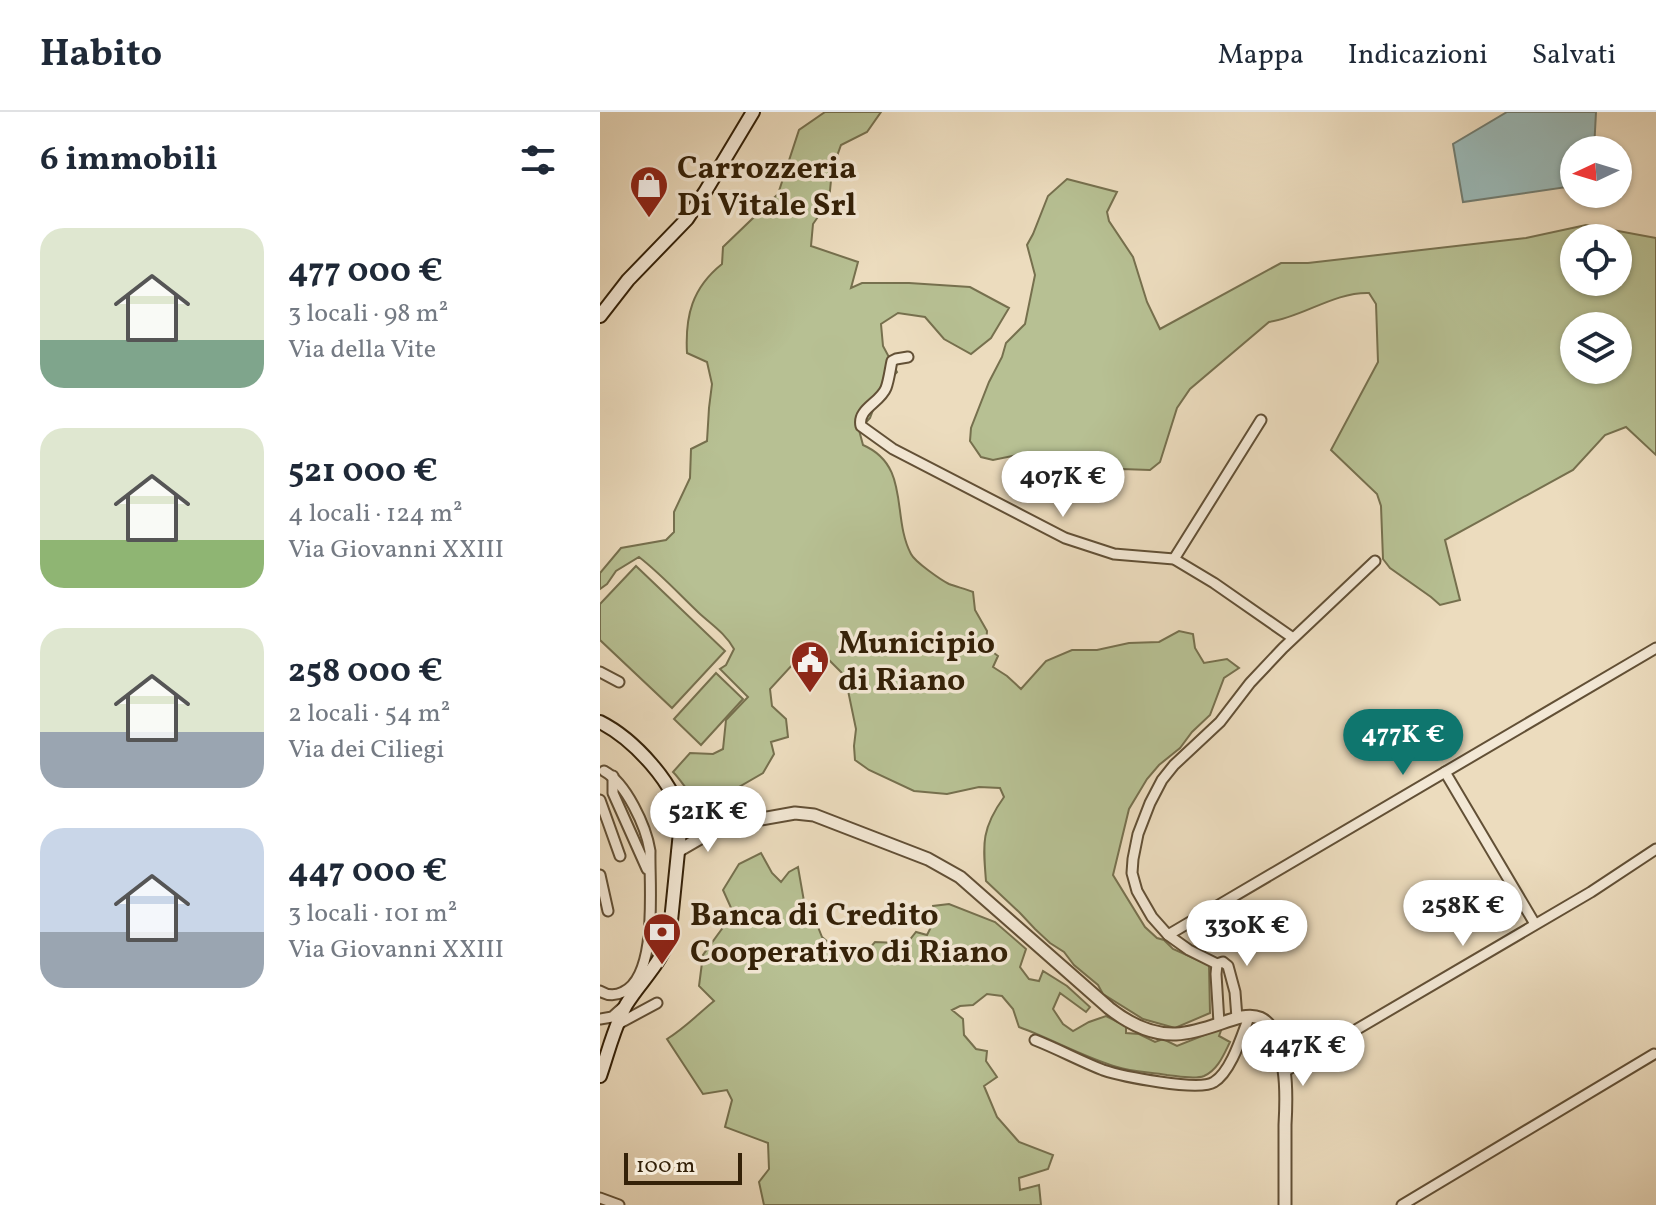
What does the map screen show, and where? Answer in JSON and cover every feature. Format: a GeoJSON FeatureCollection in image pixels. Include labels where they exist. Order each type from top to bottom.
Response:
{"type":"FeatureCollection","features":[{"type":"Feature","properties":{"kind":"main road"},"geometry":{"type":"LineString","coordinates":[[600,316],[628,280],[693,211],[753,112]]}},
{"type":"Feature","properties":{"kind":"main road"},"geometry":{"type":"LineString","coordinates":[[600,722],[628,741],[652,765],[679,808],[681,822],[668,943],[640,979],[627,1003],[600,1076]]}},
{"type":"Feature","properties":{"kind":"street"},"geometry":{"type":"LineString","coordinates":[[908,357],[892,361],[886,390],[860,417],[861,426],[893,449],[1065,538],[1114,554],[1174,559],[1293,638]]}},
{"type":"Feature","properties":{"kind":"street"},"geometry":{"type":"LineString","coordinates":[[1174,559],[1261,420]]}},
{"type":"Feature","properties":{"kind":"street"},"geometry":{"type":"LineString","coordinates":[[1035,1040],[1117,1074],[1185,1086],[1204,1086],[1216,1081],[1227,1066],[1239,1044],[1243,1018],[1230,970],[1223,962],[1217,964],[1168,935],[1148,910],[1137,891],[1132,873],[1136,844],[1150,803],[1170,769],[1215,728],[1250,683],[1293,638],[1375,561]]}},
{"type":"Feature","properties":{"kind":"street"},"geometry":{"type":"LineString","coordinates":[[1168,935],[1656,648]]}},
{"type":"Feature","properties":{"kind":"street"},"geometry":{"type":"LineString","coordinates":[[600,672],[619,682]]}},
{"type":"Feature","properties":{"kind":"street"},"geometry":{"type":"LineString","coordinates":[[1445,772],[1535,924]]}},
{"type":"Feature","properties":{"kind":"street"},"geometry":{"type":"LineString","coordinates":[[600,991],[606,995],[618,994],[640,979],[650,929],[648,841],[629,799],[608,773]]}},
{"type":"Feature","properties":{"kind":"street"},"geometry":{"type":"LineString","coordinates":[[600,800],[620,856]]}},
{"type":"Feature","properties":{"kind":"street"},"geometry":{"type":"LineString","coordinates":[[681,822],[721,826],[791,814],[814,815],[928,859],[966,882],[1096,997],[1122,1018],[1144,1028],[1167,1034],[1191,1032],[1243,1018],[1262,1018],[1270,1025],[1278,1044],[1284,1072],[1285,1205]]}},
{"type":"Feature","properties":{"kind":"street"},"geometry":{"type":"LineString","coordinates":[[678,851],[721,826]]}},
{"type":"Feature","properties":{"kind":"street"},"geometry":{"type":"LineString","coordinates":[[1284,1072],[1591,892],[1656,849]]}},
{"type":"Feature","properties":{"kind":"street"},"geometry":{"type":"LineString","coordinates":[[600,875],[608,911]]}},
{"type":"Feature","properties":{"kind":"street"},"geometry":{"type":"LineString","coordinates":[[1217,964],[1219,1023]]}},
{"type":"Feature","properties":{"kind":"street"},"geometry":{"type":"LineString","coordinates":[[600,1019],[612,1017],[627,1003]]}},
{"type":"Feature","properties":{"kind":"street"},"geometry":{"type":"LineString","coordinates":[[618,1024],[657,1003]]}},
{"type":"Feature","properties":{"kind":"street"},"geometry":{"type":"LineString","coordinates":[[1402,1205],[1654,1054]]}},
{"type":"Feature","properties":{"kind":"street"},"geometry":{"type":"LineString","coordinates":[[600,1198],[619,1205]]}},
{"type":"Feature","properties":{"kind":"green space"},"geometry":{"type":"Polygon","coordinates":[[[825,112],[881,112],[867,132],[841,145],[832,170],[829,201],[813,224],[811,246],[858,262],[851,288],[862,283],[970,287],[1009,308],[991,338],[971,354],[944,339],[925,317],[898,313],[881,324],[883,346],[897,372],[881,389],[870,418],[859,430],[863,445],[878,454],[894,479],[905,539],[913,557],[945,582],[973,592],[975,610],[987,631],[986,647],[998,656],[993,667],[1021,689],[1046,661],[1072,650],[1159,642],[1179,631],[1193,634],[1195,648],[1204,663],[1227,659],[1239,668],[1224,678],[1210,715],[1147,779],[1129,809],[1113,875],[1145,927],[1173,949],[1209,965],[1210,1013],[1175,1028],[1143,1019],[1103,994],[1098,985],[1064,952],[1050,943],[986,881],[985,837],[991,818],[1004,797],[1000,788],[979,787],[947,794],[914,791],[855,760],[856,729],[845,676],[827,658],[807,654],[770,689],[772,706],[786,719],[788,737],[771,742],[774,754],[763,773],[737,788],[699,801],[695,798],[673,772],[690,753],[713,754],[723,749],[726,720],[748,697],[720,669],[726,665],[734,649],[722,634],[639,557],[616,571],[600,589],[600,573],[621,548],[666,540],[674,532],[674,512],[690,478],[691,449],[707,441],[712,384],[707,362],[687,353],[687,327],[692,304],[704,283],[722,264],[723,247],[778,194],[799,130],[825,112]]]}},
{"type":"Feature","properties":{"kind":"green space"},"geometry":{"type":"Polygon","coordinates":[[[1067,179],[1117,192],[1107,212],[1109,221],[1133,257],[1147,302],[1160,329],[1281,263],[1308,263],[1526,238],[1560,231],[1560,296],[1632,296],[1632,234],[1656,238],[1656,455],[1626,427],[1605,435],[1573,470],[1445,540],[1460,600],[1440,605],[1390,568],[1383,559],[1381,506],[1377,494],[1331,450],[1378,362],[1376,304],[1369,293],[1343,296],[1269,322],[1190,389],[1177,408],[1160,462],[1150,470],[1121,469],[1067,492],[1029,460],[1017,455],[993,460],[981,457],[970,441],[971,428],[1006,343],[1025,324],[1035,275],[1027,245],[1048,196],[1067,179]]]}},
{"type":"Feature","properties":{"kind":"green space"},"geometry":{"type":"Polygon","coordinates":[[[636,566],[725,651],[672,708],[600,640],[600,604],[636,566]]]}},
{"type":"Feature","properties":{"kind":"green space"},"geometry":{"type":"Polygon","coordinates":[[[716,673],[743,699],[701,745],[674,719],[716,673]]]}},
{"type":"Feature","properties":{"kind":"green space"},"geometry":{"type":"Polygon","coordinates":[[[761,853],[781,882],[798,867],[805,907],[814,917],[822,937],[842,954],[860,959],[875,942],[897,943],[893,961],[908,959],[908,942],[916,932],[927,935],[933,923],[933,906],[949,904],[995,922],[1026,949],[1020,967],[1029,979],[1039,981],[1043,971],[1067,986],[1090,1007],[1086,1012],[1060,993],[1053,1009],[1063,1024],[1073,1031],[1106,1016],[1126,1026],[1126,1033],[1139,1034],[1155,1042],[1163,1039],[1177,1046],[1222,1028],[1219,1036],[1230,1042],[1217,1066],[1200,1077],[1129,1070],[1019,1027],[1013,1009],[1002,996],[987,994],[973,1005],[952,1010],[963,1019],[964,1035],[976,1049],[987,1051],[986,1061],[997,1077],[984,1086],[997,1117],[1019,1142],[1053,1155],[1048,1169],[1019,1178],[1020,1190],[1039,1185],[1041,1205],[764,1205],[759,1182],[769,1169],[768,1143],[725,1127],[732,1100],[727,1090],[703,1094],[667,1039],[714,1001],[699,986],[703,955],[732,910],[723,890],[739,864],[761,853]]]}},
{"type":"Feature","properties":{"kind":"water"},"geometry":{"type":"Polygon","coordinates":[[[1507,112],[1596,112],[1595,136],[1560,136],[1560,188],[1463,202],[1453,144],[1507,112]]]}},
{"type":"Feature","properties":{"kind":"place","name":"Carrozzeria Di Vitale Srl"},"geometry":{"type":"Point","coordinates":[649,219]}},
{"type":"Feature","properties":{"kind":"place","name":"Municipio di Riano"},"geometry":{"type":"Point","coordinates":[810,694]}},
{"type":"Feature","properties":{"kind":"place","name":"Banca di Credito Cooperativo di Riano"},"geometry":{"type":"Point","coordinates":[662,966]}}]}
